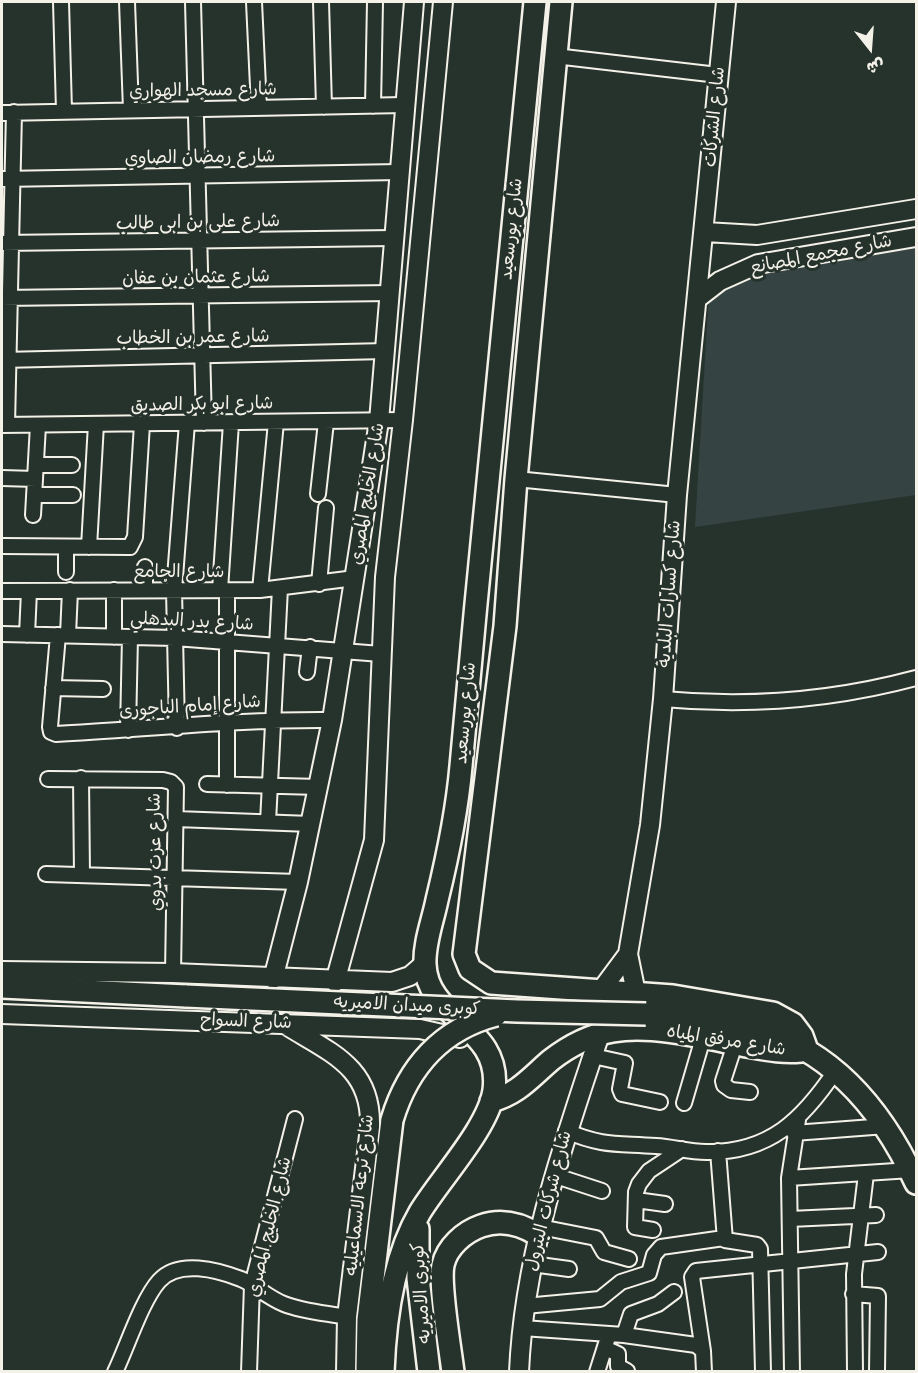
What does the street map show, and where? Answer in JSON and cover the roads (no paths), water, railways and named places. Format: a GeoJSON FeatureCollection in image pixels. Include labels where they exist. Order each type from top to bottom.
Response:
{"type":"FeatureCollection","features":[{"type":"Feature","properties":{"kind":"main road","name":"شارع بورسعيد"},"geometry":{"type":"LineString","coordinates":[[424,963],[457,813],[535,2]]}},
{"type":"Feature","properties":{"kind":"main road","name":"شارع بورسعيد"},"geometry":{"type":"LineString","coordinates":[[561,2],[516,479],[505,626],[464,945],[466,962],[476,975],[491,983],[602,989],[773,1013],[787,1019],[798,1029],[807,1050]]}},
{"type":"Feature","properties":{"kind":"main road"},"geometry":{"type":"LineString","coordinates":[[473,628],[489,632],[505,626]]}},
{"type":"Feature","properties":{"kind":"main road"},"geometry":{"type":"LineString","coordinates":[[470,668],[482,663],[500,665]]}},
{"type":"Feature","properties":{"kind":"main road"},"geometry":{"type":"LineString","coordinates":[[383,1371],[386,1328],[394,1281],[419,1214],[473,1134],[491,1101],[494,1070],[487,1049],[475,1032],[439,1000],[429,982],[424,963]]}},
{"type":"Feature","properties":{"kind":"main road","name":"كوبرى ميدان الاميريه"},"geometry":{"type":"LineString","coordinates":[[2,987],[517,1011],[646,1014],[750,1027],[807,1050]]}},
{"type":"Feature","properties":{"kind":"main road"},"geometry":{"type":"LineString","coordinates":[[367,1371],[368,1320],[393,1120],[404,1086],[424,1057],[466,1025],[517,1011]]}},
{"type":"Feature","properties":{"kind":"main road","name":"شارع مرفق المياه"},"geometry":{"type":"LineString","coordinates":[[491,1101],[523,1087],[566,1050],[600,1034],[636,1028],[783,1052],[807,1050],[836,1070],[858,1091],[886,1126],[914,1177]]}},
{"type":"Feature","properties":{"kind":"main road","name":"كوبري الاميريه"},"geometry":{"type":"LineString","coordinates":[[419,1214],[418,1278],[429,1371]]}},
{"type":"Feature","properties":{"kind":"main road","name":"كوبري الاميريه"},"geometry":{"type":"LineString","coordinates":[[453,1371],[442,1272],[447,1254],[459,1239],[484,1225],[512,1224],[539,1231]]}},
{"type":"Feature","properties":{"kind":"street"},"geometry":{"type":"LineString","coordinates":[[61,2],[64,111]]}},
{"type":"Feature","properties":{"kind":"street"},"geometry":{"type":"LineString","coordinates":[[128,2],[131,110]]}},
{"type":"Feature","properties":{"kind":"street"},"geometry":{"type":"LineString","coordinates":[[193,2],[204,423]]}},
{"type":"Feature","properties":{"kind":"street"},"geometry":{"type":"LineString","coordinates":[[254,2],[259,108]]}},
{"type":"Feature","properties":{"kind":"street"},"geometry":{"type":"LineString","coordinates":[[321,2],[324,106]]}},
{"type":"Feature","properties":{"kind":"street"},"geometry":{"type":"LineString","coordinates":[[373,106],[375,2]]}},
{"type":"Feature","properties":{"kind":"street","name":"شارع الخليج المصري"},"geometry":{"type":"LineString","coordinates":[[273,979],[320,787],[345,650],[379,421],[414,2]]}},
{"type":"Feature","properties":{"kind":"street","name":"شارع الخليج المصري"},"geometry":{"type":"LineString","coordinates":[[335,982],[374,840],[385,577],[403,420],[443,2]]}},
{"type":"Feature","properties":{"kind":"street","name":"شارع الشركات"},"geometry":{"type":"LineString","coordinates":[[705,232],[726,2]]}},
{"type":"Feature","properties":{"kind":"street"},"geometry":{"type":"LineString","coordinates":[[555,56],[718,75]]}},
{"type":"Feature","properties":{"kind":"street","name":"شارع مسجد الهواري"},"geometry":{"type":"LineString","coordinates":[[8,112],[404,105]]}},
{"type":"Feature","properties":{"kind":"street"},"geometry":{"type":"LineString","coordinates":[[4,425],[8,112]]}},
{"type":"Feature","properties":{"kind":"street","name":"شارع رمضان الصاوي"},"geometry":{"type":"LineString","coordinates":[[7,179],[399,172]]}},
{"type":"Feature","properties":{"kind":"street","name":"شارع مجمع المصانع"},"geometry":{"type":"LineString","coordinates":[[705,232],[757,236],[916,209]]}},
{"type":"Feature","properties":{"kind":"street","name":"شارع كسارات البلدية"},"geometry":{"type":"LineString","coordinates":[[636,993],[628,954],[650,825],[663,699],[677,495],[705,232]]}},
{"type":"Feature","properties":{"kind":"street","name":"شارع مجمع المصانع"},"geometry":{"type":"LineString","coordinates":[[698,298],[726,278],[758,264],[916,237]]}},
{"type":"Feature","properties":{"kind":"street","name":"شارع على بن ابى طالب"},"geometry":{"type":"LineString","coordinates":[[6,243],[394,238]]}},
{"type":"Feature","properties":{"kind":"street","name":"شارع عثمان بن عفان"},"geometry":{"type":"LineString","coordinates":[[6,298],[391,293]]}},
{"type":"Feature","properties":{"kind":"street","name":"شارع عمر بن الخطاب"},"geometry":{"type":"LineString","coordinates":[[5,360],[386,351]]}},
{"type":"Feature","properties":{"kind":"street","name":"شارع ابو بكر الصديق"},"geometry":{"type":"LineString","coordinates":[[4,425],[403,420]]}},
{"type":"Feature","properties":{"kind":"street"},"geometry":{"type":"LineString","coordinates":[[260,590],[276,422]]}},
{"type":"Feature","properties":{"kind":"street"},"geometry":{"type":"LineString","coordinates":[[318,494],[326,422]]}},
{"type":"Feature","properties":{"kind":"street"},"geometry":{"type":"LineString","coordinates":[[177,728],[174,590],[187,423]]}},
{"type":"Feature","properties":{"kind":"street"},"geometry":{"type":"LineString","coordinates":[[227,785],[227,641],[224,590],[231,423]]}},
{"type":"Feature","properties":{"kind":"street"},"geometry":{"type":"LineString","coordinates":[[89,547],[96,424]]}},
{"type":"Feature","properties":{"kind":"street"},"geometry":{"type":"LineString","coordinates":[[2,546],[130,547],[134,543],[142,424]]}},
{"type":"Feature","properties":{"kind":"street"},"geometry":{"type":"LineString","coordinates":[[33,514],[38,425]]}},
{"type":"Feature","properties":{"kind":"street"},"geometry":{"type":"LineString","coordinates":[[36,465],[72,465]]}},
{"type":"Feature","properties":{"kind":"street"},"geometry":{"type":"LineString","coordinates":[[2,478],[35,479]]}},
{"type":"Feature","properties":{"kind":"street"},"geometry":{"type":"LineString","coordinates":[[516,479],[677,495]]}},
{"type":"Feature","properties":{"kind":"street"},"geometry":{"type":"LineString","coordinates":[[34,495],[73,495]]}},
{"type":"Feature","properties":{"kind":"street"},"geometry":{"type":"LineString","coordinates":[[319,584],[326,508]]}},
{"type":"Feature","properties":{"kind":"street"},"geometry":{"type":"LineString","coordinates":[[66,547],[66,572]]}},
{"type":"Feature","properties":{"kind":"street"},"geometry":{"type":"LineString","coordinates":[[145,567],[145,590]]}},
{"type":"Feature","properties":{"kind":"street","name":"شارع الجامع"},"geometry":{"type":"LineString","coordinates":[[2,591],[260,590],[355,578]]}},
{"type":"Feature","properties":{"kind":"street"},"geometry":{"type":"LineString","coordinates":[[268,822],[280,588]]}},
{"type":"Feature","properties":{"kind":"street"},"geometry":{"type":"LineString","coordinates":[[70,590],[53,688],[103,688]]}},
{"type":"Feature","properties":{"kind":"street"},"geometry":{"type":"LineString","coordinates":[[114,590],[114,637]]}},
{"type":"Feature","properties":{"kind":"street"},"geometry":{"type":"LineString","coordinates":[[27,635],[29,591]]}},
{"type":"Feature","properties":{"kind":"street","name":"شارع بدر البدهلي"},"geometry":{"type":"LineString","coordinates":[[2,634],[175,638],[277,644],[381,654]]}},
{"type":"Feature","properties":{"kind":"street"},"geometry":{"type":"LineString","coordinates":[[128,730],[130,637]]}},
{"type":"Feature","properties":{"kind":"street"},"geometry":{"type":"LineString","coordinates":[[307,672],[310,647]]}},
{"type":"Feature","properties":{"kind":"street"},"geometry":{"type":"LineString","coordinates":[[663,699],[735,703],[776,701],[859,691],[916,678]]}},
{"type":"Feature","properties":{"kind":"street","name":"شارع إمام الباجورى"},"geometry":{"type":"LineString","coordinates":[[53,688],[51,732],[177,728],[275,719],[332,720]]}},
{"type":"Feature","properties":{"kind":"street"},"geometry":{"type":"LineString","coordinates":[[81,778],[82,875]]}},
{"type":"Feature","properties":{"kind":"street","name":"شارع عزت بدوي"},"geometry":{"type":"LineString","coordinates":[[48,779],[81,778],[171,782],[176,787],[173,973]]}},
{"type":"Feature","properties":{"kind":"street"},"geometry":{"type":"LineString","coordinates":[[207,784],[320,787]]}},
{"type":"Feature","properties":{"kind":"street"},"geometry":{"type":"LineString","coordinates":[[176,819],[311,824]]}},
{"type":"Feature","properties":{"kind":"street"},"geometry":{"type":"LineString","coordinates":[[46,874],[298,882]]}},
{"type":"Feature","properties":{"kind":"street","name":"شارع كسارات البلدية"},"geometry":{"type":"LineString","coordinates":[[602,989],[628,954]]}},
{"type":"Feature","properties":{"kind":"street"},"geometry":{"type":"LineString","coordinates":[[2,971],[173,973],[335,982],[392,982],[410,976],[424,963]]}},
{"type":"Feature","properties":{"kind":"street"},"geometry":{"type":"LineString","coordinates":[[381,1027],[393,1022],[401,1012],[402,999],[392,982]]}},
{"type":"Feature","properties":{"kind":"street","name":"شارع السواح"},"geometry":{"type":"LineString","coordinates":[[2,1014],[381,1027],[438,1032],[487,1049]]}},
{"type":"Feature","properties":{"kind":"street","name":"شارع ترعه الاسماعيليه"},"geometry":{"type":"LineString","coordinates":[[285,1024],[346,1063],[362,1081],[369,1103],[370,1127],[347,1317],[346,1371]]}},
{"type":"Feature","properties":{"kind":"street","name":"شارع شركات البترول"},"geometry":{"type":"LineString","coordinates":[[519,1371],[525,1306],[539,1231],[566,1131],[600,1034]]}},
{"type":"Feature","properties":{"kind":"street"},"geometry":{"type":"LineString","coordinates":[[684,1103],[703,1038]]}},
{"type":"Feature","properties":{"kind":"street"},"geometry":{"type":"LineString","coordinates":[[735,1044],[723,1081],[724,1085],[731,1090],[750,1092]]}},
{"type":"Feature","properties":{"kind":"street"},"geometry":{"type":"LineString","coordinates":[[593,1056],[625,1063],[620,1089],[622,1094],[660,1102]]}},
{"type":"Feature","properties":{"kind":"street"},"geometry":{"type":"LineString","coordinates":[[792,1371],[789,1178],[796,1127],[836,1070]]}},
{"type":"Feature","properties":{"kind":"street","name":"شارع الخليج المصري"},"geometry":{"type":"LineString","coordinates":[[249,1371],[252,1286],[295,1119]]}},
{"type":"Feature","properties":{"kind":"street"},"geometry":{"type":"LineString","coordinates":[[566,1131],[606,1144],[718,1151],[760,1142],[796,1127],[886,1126]]}},
{"type":"Feature","properties":{"kind":"street"},"geometry":{"type":"LineString","coordinates":[[653,1230],[634,1227],[636,1192],[643,1177],[681,1149]]}},
{"type":"Feature","properties":{"kind":"street"},"geometry":{"type":"LineString","coordinates":[[718,1151],[724,1238],[727,1242],[757,1245],[761,1264],[763,1371]]}},
{"type":"Feature","properties":{"kind":"street"},"geometry":{"type":"LineString","coordinates":[[789,1178],[866,1174],[914,1177]]}},
{"type":"Feature","properties":{"kind":"street"},"geometry":{"type":"LineString","coordinates":[[855,1371],[853,1294],[855,1254],[866,1174]]}},
{"type":"Feature","properties":{"kind":"street"},"geometry":{"type":"LineString","coordinates":[[553,1175],[602,1191]]}},
{"type":"Feature","properties":{"kind":"street"},"geometry":{"type":"LineString","coordinates":[[636,1200],[665,1204]]}},
{"type":"Feature","properties":{"kind":"street"},"geometry":{"type":"LineString","coordinates":[[790,1219],[876,1215]]}},
{"type":"Feature","properties":{"kind":"street"},"geometry":{"type":"LineString","coordinates":[[539,1231],[596,1238],[604,1252],[629,1259]]}},
{"type":"Feature","properties":{"kind":"street"},"geometry":{"type":"LineString","coordinates":[[525,1306],[600,1299],[621,1282],[649,1273],[654,1255],[661,1248],[724,1238]]}},
{"type":"Feature","properties":{"kind":"street"},"geometry":{"type":"LineString","coordinates":[[704,1371],[693,1273],[700,1269],[878,1252]]}},
{"type":"Feature","properties":{"kind":"street"},"geometry":{"type":"LineString","coordinates":[[532,1264],[569,1269]]}},
{"type":"Feature","properties":{"kind":"street"},"geometry":{"type":"LineString","coordinates":[[115,1371],[155,1287],[167,1273],[185,1268],[195,1268],[240,1279],[260,1293],[287,1305],[347,1317]]}},
{"type":"Feature","properties":{"kind":"street"},"geometry":{"type":"LineString","coordinates":[[624,1335],[631,1314],[658,1304],[674,1292]]}},
{"type":"Feature","properties":{"kind":"street"},"geometry":{"type":"LineString","coordinates":[[853,1294],[878,1296],[877,1371]]}},
{"type":"Feature","properties":{"kind":"street"},"geometry":{"type":"LineString","coordinates":[[522,1328],[624,1335],[696,1345],[703,1351]]}},
{"type":"Feature","properties":{"kind":"street"},"geometry":{"type":"LineString","coordinates":[[597,1371],[609,1334]]}},
{"type":"Feature","properties":{"kind":"street"},"geometry":{"type":"LineString","coordinates":[[604,1348],[618,1354],[618,1366],[627,1371]]}}]}
